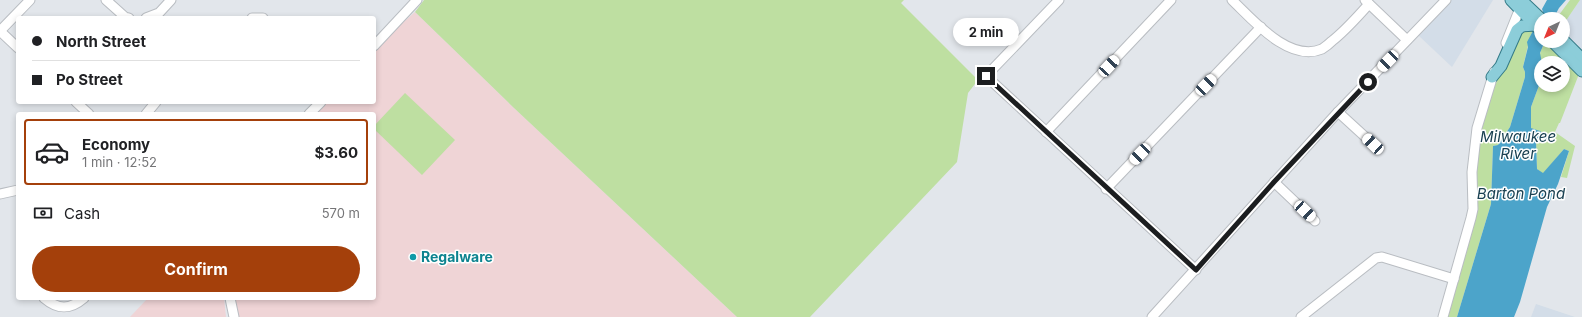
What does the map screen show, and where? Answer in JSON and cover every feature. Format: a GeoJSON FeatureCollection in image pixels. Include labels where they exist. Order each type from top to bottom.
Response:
{"type":"FeatureCollection","features":[{"type":"Feature","properties":{"kind":"main road"},"geometry":{"type":"LineString","coordinates":[[1511,0],[1522,3],[1534,19]]}},
{"type":"Feature","properties":{"kind":"main road"},"geometry":{"type":"LineString","coordinates":[[1492,77],[1501,66],[1517,30],[1522,26],[1534,24]]}},
{"type":"Feature","properties":{"kind":"main road"},"geometry":{"type":"LineString","coordinates":[[1566,48],[1582,71]]}},
{"type":"Feature","properties":{"kind":"main road"},"geometry":{"type":"LineString","coordinates":[[1568,48],[1582,59]]}},
{"type":"Feature","properties":{"kind":"street"},"geometry":{"type":"LineString","coordinates":[[16,46],[0,31],[30,0]]}},
{"type":"Feature","properties":{"kind":"street"},"geometry":{"type":"LineString","coordinates":[[106,0],[124,16]]}},
{"type":"Feature","properties":{"kind":"street"},"geometry":{"type":"LineString","coordinates":[[151,16],[159,13],[171,0]]}},
{"type":"Feature","properties":{"kind":"street"},"geometry":{"type":"LineString","coordinates":[[376,44],[417,0]]}},
{"type":"Feature","properties":{"kind":"street"},"geometry":{"type":"LineString","coordinates":[[1059,0],[986,76],[1106,189],[1196,270]]}},
{"type":"Feature","properties":{"kind":"street"},"geometry":{"type":"LineString","coordinates":[[1046,132],[1172,0]]}},
{"type":"Feature","properties":{"kind":"street"},"geometry":{"type":"LineString","coordinates":[[1232,0],[1261,27],[1286,46],[1304,52],[1322,49],[1345,31],[1367,2],[1407,40]]}},
{"type":"Feature","properties":{"kind":"street"},"geometry":{"type":"LineString","coordinates":[[1152,317],[1338,112],[1446,0]]}},
{"type":"Feature","properties":{"kind":"street"},"geometry":{"type":"LineString","coordinates":[[1443,317],[1473,209],[1472,172],[1476,128],[1492,77],[1522,3]]}},
{"type":"Feature","properties":{"kind":"street"},"geometry":{"type":"LineString","coordinates":[[1106,189],[1261,27]]}},
{"type":"Feature","properties":{"kind":"street"},"geometry":{"type":"LineString","coordinates":[[78,104],[87,112]]}},
{"type":"Feature","properties":{"kind":"street"},"geometry":{"type":"LineString","coordinates":[[148,112],[154,104]]}},
{"type":"Feature","properties":{"kind":"street"},"geometry":{"type":"LineString","coordinates":[[311,112],[319,104]]}},
{"type":"Feature","properties":{"kind":"street"},"geometry":{"type":"LineString","coordinates":[[1338,112],[1373,144]]}},
{"type":"Feature","properties":{"kind":"street"},"geometry":{"type":"LineString","coordinates":[[1274,182],[1315,221]]}},
{"type":"Feature","properties":{"kind":"street"},"geometry":{"type":"LineString","coordinates":[[0,194],[16,192]]}},
{"type":"Feature","properties":{"kind":"street"},"geometry":{"type":"LineString","coordinates":[[1301,317],[1376,258],[1382,256],[1454,279]]}},
{"type":"Feature","properties":{"kind":"street"},"geometry":{"type":"LineString","coordinates":[[46,300],[52,305],[65,307],[76,305],[82,300]]}},
{"type":"Feature","properties":{"kind":"street"},"geometry":{"type":"LineString","coordinates":[[230,300],[234,317]]}},
{"type":"Feature","properties":{"kind":"shaded area"},"geometry":{"type":"Polygon","coordinates":[[[1451,0],[1493,0],[1452,67],[1418,35],[1451,0]]]}},
{"type":"Feature","properties":{"kind":"shaded area"},"geometry":{"type":"Polygon","coordinates":[[[1580,0],[1582,0],[1582,53],[1570,42],[1570,15],[1580,0]]]}},
{"type":"Feature","properties":{"kind":"shaded area"},"geometry":{"type":"Polygon","coordinates":[[[415,12],[514,108],[737,317],[234,317],[231,300],[376,300],[376,112],[318,112],[325,104],[376,104],[376,49],[391,33],[415,12]]]}},
{"type":"Feature","properties":{"kind":"shaded area"},"geometry":{"type":"Polygon","coordinates":[[[146,300],[224,300],[226,317],[130,317],[146,300]]]}},
{"type":"Feature","properties":{"kind":"shaded area"},"geometry":{"type":"Polygon","coordinates":[[[1536,304],[1575,317],[1531,317],[1536,304]]]}},
{"type":"Feature","properties":{"kind":"green space"},"geometry":{"type":"Polygon","coordinates":[[[424,0],[904,0],[901,3],[978,80],[968,93],[957,162],[810,317],[737,317],[514,108],[415,12],[424,0]]]}},
{"type":"Feature","properties":{"kind":"green space"},"geometry":{"type":"Polygon","coordinates":[[[1570,0],[1580,0],[1570,15],[1570,12],[1561,12],[1570,0]]]}},
{"type":"Feature","properties":{"kind":"green space"},"geometry":{"type":"Polygon","coordinates":[[[1522,31],[1533,31],[1530,37],[1523,67],[1525,77],[1510,127],[1498,145],[1493,146],[1491,204],[1457,317],[1446,317],[1476,215],[1477,147],[1486,108],[1499,75],[1522,31]]]}},
{"type":"Feature","properties":{"kind":"green space"},"geometry":{"type":"Polygon","coordinates":[[[1543,48],[1553,48],[1561,56],[1540,56],[1543,48]]]}},
{"type":"Feature","properties":{"kind":"green space"},"geometry":{"type":"Polygon","coordinates":[[[1570,65],[1579,74],[1555,132],[1575,146],[1567,178],[1561,177],[1569,151],[1564,149],[1543,174],[1537,169],[1536,141],[1548,140],[1531,128],[1531,107],[1537,92],[1570,92],[1570,65]]]}},
{"type":"Feature","properties":{"kind":"green space"},"geometry":{"type":"Polygon","coordinates":[[[405,93],[455,140],[422,175],[376,131],[376,124],[405,93]]]}},
{"type":"Feature","properties":{"kind":"water","name":"Barton Pond"},"geometry":{"type":"Polygon","coordinates":[[[1547,0],[1566,0],[1557,12],[1543,12],[1542,9],[1547,0]]]}},
{"type":"Feature","properties":{"kind":"water","name":"Barton Pond"},"geometry":{"type":"Polygon","coordinates":[[[1534,29],[1534,48],[1542,48],[1541,56],[1534,56],[1534,92],[1537,92],[1531,107],[1531,128],[1540,131],[1549,140],[1536,141],[1537,169],[1543,173],[1564,149],[1569,151],[1558,184],[1547,207],[1520,302],[1514,317],[1457,317],[1491,204],[1493,146],[1498,145],[1510,127],[1525,77],[1523,67],[1528,47],[1527,42],[1534,29]]]}},
{"type":"Feature","properties":{"kind":"place","name":"Regalware"},"geometry":{"type":"Point","coordinates":[413,257]}},
{"type":"Feature","properties":{"kind":"route"},"geometry":{"type":"LineString","coordinates":[[986,76],[1106,189],[1196,270],[1338,112],[1368,82]]}},
{"type":"Feature","properties":{"kind":"water label","name":"Milwaukee River"},"geometry":{"type":"Point","coordinates":[1518,146]}}]}
